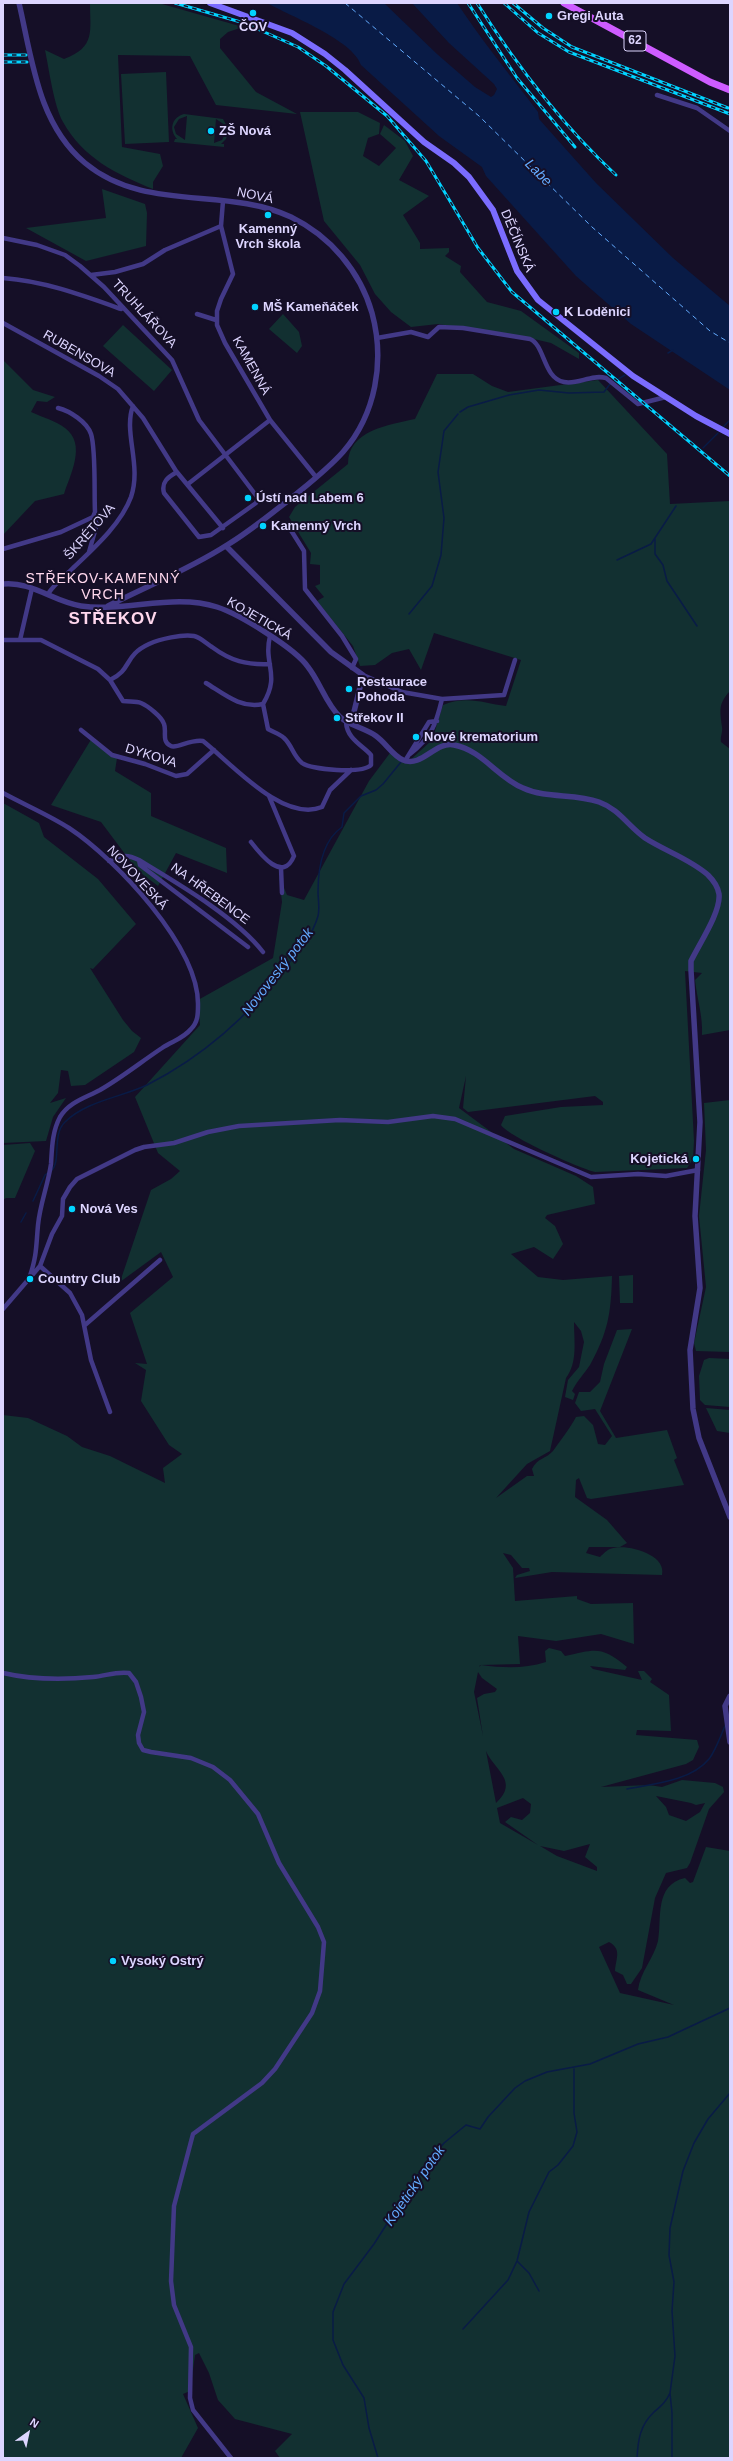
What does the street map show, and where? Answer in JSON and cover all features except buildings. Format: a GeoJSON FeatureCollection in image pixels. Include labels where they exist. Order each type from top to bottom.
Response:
{"type":"FeatureCollection","features":[{"type":"Feature","properties":{"kind":"main road","name":"DĚČÍNSKÁ"},"geometry":{"type":"LineString","coordinates":[[210,3],[292,33],[311,44],[384,104],[424,142],[461,169],[493,210],[517,271],[532,294],[605,355],[666,398],[730,434]]}},
{"type":"Feature","properties":{"kind":"main road","name":"62"},"geometry":{"type":"LineString","coordinates":[[564,3],[710,82],[730,90]]}},
{"type":"Feature","properties":{"kind":"street","name":"NOVÁ"},"geometry":{"type":"LineString","coordinates":[[19,3],[41,96],[50,119],[64,142],[85,163],[99,174],[114,182],[151,194],[255,205],[281,213],[306,226],[328,242],[349,265],[360,284],[371,310],[377,338],[377,371],[366,415],[351,442],[316,477],[273,512],[226,546],[107,607]]}},
{"type":"Feature","properties":{"kind":"street"},"geometry":{"type":"LineString","coordinates":[[657,95],[697,108],[730,131]]}},
{"type":"Feature","properties":{"kind":"street"},"geometry":{"type":"LineString","coordinates":[[197,314],[216,320],[221,299],[233,274],[221,226],[223,201]]}},
{"type":"Feature","properties":{"kind":"street","name":"TRUHLÁŘOVA"},"geometry":{"type":"LineString","coordinates":[[92,275],[129,269],[143,264],[157,254],[221,226]]}},
{"type":"Feature","properties":{"kind":"street","name":"TRUHLÁŘOVA"},"geometry":{"type":"LineString","coordinates":[[3,238],[50,249],[64,255],[92,275],[122,309],[172,360],[199,420],[258,498],[256,503],[223,528]]}},
{"type":"Feature","properties":{"kind":"street"},"geometry":{"type":"LineString","coordinates":[[3,278],[44,284],[73,291],[122,309]]}},
{"type":"Feature","properties":{"kind":"street","name":"KAMENNÁ"},"geometry":{"type":"LineString","coordinates":[[216,320],[225,343],[270,420]]}},
{"type":"Feature","properties":{"kind":"street","name":"RUBENSOVA"},"geometry":{"type":"LineString","coordinates":[[3,323],[99,376],[118,389],[133,406],[177,472],[223,528]]}},
{"type":"Feature","properties":{"kind":"street"},"geometry":{"type":"LineString","coordinates":[[377,338],[411,332],[428,337],[439,327],[463,328],[530,339],[535,342],[550,372],[564,382],[600,376],[606,378],[638,404],[666,398]]}},
{"type":"Feature","properties":{"kind":"street","name":"ŠKRÉTOVA"},"geometry":{"type":"LineString","coordinates":[[48,594],[89,553],[120,518],[131,497],[135,482],[136,468],[129,415],[133,406]]}},
{"type":"Feature","properties":{"kind":"street"},"geometry":{"type":"LineString","coordinates":[[3,549],[61,532],[93,517],[95,512],[91,434],[83,423],[64,410],[58,408]]}},
{"type":"Feature","properties":{"kind":"street"},"geometry":{"type":"LineString","coordinates":[[188,484],[270,420],[316,477]]}},
{"type":"Feature","properties":{"kind":"street"},"geometry":{"type":"LineString","coordinates":[[177,472],[165,481],[162,487],[164,493],[199,537],[207,537],[223,528]]}},
{"type":"Feature","properties":{"kind":"street"},"geometry":{"type":"LineString","coordinates":[[89,553],[97,524],[93,517]]}},
{"type":"Feature","properties":{"kind":"street"},"geometry":{"type":"LineString","coordinates":[[287,524],[304,551],[305,589],[342,636],[356,659],[352,668]]}},
{"type":"Feature","properties":{"kind":"street"},"geometry":{"type":"LineString","coordinates":[[226,546],[320,641],[352,668],[363,675],[396,690],[442,699],[504,695],[516,660]]}},
{"type":"Feature","properties":{"kind":"street","name":"KOJETICKÁ"},"geometry":{"type":"LineString","coordinates":[[3,584],[13,582],[81,606],[107,607],[200,603],[231,613],[295,652],[308,666],[338,715],[349,723],[376,735],[405,761]]}},
{"type":"Feature","properties":{"kind":"street"},"geometry":{"type":"LineString","coordinates":[[20,640],[32,588]]}},
{"type":"Feature","properties":{"kind":"street"},"geometry":{"type":"LineString","coordinates":[[110,680],[121,674],[134,652],[157,641],[188,636],[199,638],[232,660],[248,664],[270,664]]}},
{"type":"Feature","properties":{"kind":"street"},"geometry":{"type":"LineString","coordinates":[[270,636],[267,647],[273,679],[262,704],[268,729],[285,739],[297,759],[304,764],[320,768],[351,770],[368,768],[372,758],[368,752],[357,744],[346,728],[354,712],[363,675]]}},
{"type":"Feature","properties":{"kind":"street"},"geometry":{"type":"LineString","coordinates":[[3,640],[41,640],[98,669],[110,680],[123,701],[141,703],[162,721],[165,725],[166,741],[169,746],[175,747],[196,740],[203,741],[269,796],[296,808],[318,809],[327,802],[330,790],[351,770]]}},
{"type":"Feature","properties":{"kind":"street"},"geometry":{"type":"LineString","coordinates":[[206,683],[239,703],[255,706],[262,704]]}},
{"type":"Feature","properties":{"kind":"street"},"geometry":{"type":"LineString","coordinates":[[410,754],[428,738],[437,721],[442,699]]}},
{"type":"Feature","properties":{"kind":"street"},"geometry":{"type":"LineString","coordinates":[[405,761],[429,722],[437,721]]}},
{"type":"Feature","properties":{"kind":"street","name":"DYKOVA"},"geometry":{"type":"LineString","coordinates":[[81,730],[112,755],[145,764],[176,776],[187,774],[214,750]]}},
{"type":"Feature","properties":{"kind":"street"},"geometry":{"type":"LineString","coordinates":[[405,761],[416,760],[442,745],[454,745],[488,762],[509,781],[523,789],[545,795],[584,798],[603,803],[620,814],[644,837],[705,872],[714,882],[718,891],[718,906],[691,965],[700,1122],[695,1216],[700,1288],[690,1350],[693,1409],[699,1438],[730,1517]]}},
{"type":"Feature","properties":{"kind":"street","name":"NOVOVESKÁ"},"geometry":{"type":"LineString","coordinates":[[3,793],[69,828],[109,861],[150,904],[191,967],[198,994],[198,1017],[192,1028],[181,1039],[164,1046],[111,1083],[73,1103],[61,1115],[53,1138],[50,1165],[38,1226],[36,1260],[29,1277]]}},
{"type":"Feature","properties":{"kind":"street"},"geometry":{"type":"LineString","coordinates":[[269,796],[294,856],[289,864],[281,868]]}},
{"type":"Feature","properties":{"kind":"street"},"geometry":{"type":"LineString","coordinates":[[251,842],[269,862],[281,868]]}},
{"type":"Feature","properties":{"kind":"street","name":"NA HŘEBENCE"},"geometry":{"type":"LineString","coordinates":[[109,861],[120,855],[128,855],[139,860],[175,882],[225,918],[255,941],[263,952]]}},
{"type":"Feature","properties":{"kind":"street","name":"NA HŘEBENCE"},"geometry":{"type":"LineString","coordinates":[[139,860],[140,865],[248,947]]}},
{"type":"Feature","properties":{"kind":"street"},"geometry":{"type":"LineString","coordinates":[[281,868],[282,893]]}},
{"type":"Feature","properties":{"kind":"street"},"geometry":{"type":"LineString","coordinates":[[3,1309],[40,1266],[52,1234],[62,1216],[63,1199],[70,1186],[77,1180],[136,1150],[174,1143],[208,1132],[239,1126],[340,1120],[388,1122],[433,1116],[456,1119],[591,1177],[638,1174],[666,1176],[698,1170]]}},
{"type":"Feature","properties":{"kind":"street"},"geometry":{"type":"LineString","coordinates":[[85,1325],[160,1260]]}},
{"type":"Feature","properties":{"kind":"street"},"geometry":{"type":"LineString","coordinates":[[40,1266],[70,1292],[85,1325],[91,1360],[110,1412]]}},
{"type":"Feature","properties":{"kind":"street"},"geometry":{"type":"LineString","coordinates":[[3,1673],[28,1679],[46,1680],[94,1677],[121,1672],[129,1673],[136,1682],[142,1697],[144,1712],[138,1735],[138,1743],[143,1750],[190,1758],[213,1767],[230,1780],[258,1814],[280,1863],[318,1927],[324,1942],[320,1991],[312,2013],[274,2070],[262,2083],[193,2134],[174,2206],[171,2281],[174,2305],[191,2347],[190,2398],[193,2410],[232,2458]]}},
{"type":"Feature","properties":{"kind":"street"},"geometry":{"type":"LineString","coordinates":[[730,1696],[725,1706],[730,1742]]}},
{"type":"Feature","properties":{"kind":"green space"},"geometry":{"type":"Polygon","coordinates":[[[90,3],[162,4],[243,27],[228,32],[220,39],[220,48],[256,92],[297,114],[216,105],[190,56],[118,55],[122,147],[160,154],[163,166],[153,182],[153,189],[114,171],[80,146],[63,122],[54,97],[45,50],[64,59],[82,49],[89,37],[90,3]]]}},
{"type":"Feature","properties":{"kind":"green space"},"geometry":{"type":"Polygon","coordinates":[[[166,72],[169,142],[125,144],[121,74],[166,72]]]}},
{"type":"Feature","properties":{"kind":"green space"},"geometry":{"type":"Polygon","coordinates":[[[300,112],[358,112],[380,123],[379,134],[368,138],[363,156],[379,166],[396,148],[380,134],[384,125],[405,141],[413,156],[399,180],[429,196],[403,215],[420,243],[420,249],[449,248],[449,252],[445,256],[461,266],[460,272],[487,302],[521,311],[579,353],[579,359],[551,343],[534,339],[438,324],[411,327],[391,312],[375,294],[360,265],[324,221],[300,112]]]}},
{"type":"Feature","properties":{"kind":"green space"},"geometry":{"type":"Polygon","coordinates":[[[184,114],[223,119],[229,130],[226,139],[221,144],[224,144],[224,147],[174,142],[175,139],[177,139],[174,136],[172,128],[176,118],[184,114]],[[187,116],[179,119],[174,127],[176,134],[185,140],[187,116]],[[216,119],[214,143],[222,140],[226,132],[225,125],[216,119]]]}},
{"type":"Feature","properties":{"kind":"green space"},"geometry":{"type":"Polygon","coordinates":[[[102,189],[145,204],[147,213],[146,246],[86,261],[26,228],[106,218],[102,189]]]}},
{"type":"Feature","properties":{"kind":"green space"},"geometry":{"type":"Polygon","coordinates":[[[283,314],[299,332],[302,346],[297,353],[269,329],[283,314]]]}},
{"type":"Feature","properties":{"kind":"green space"},"geometry":{"type":"Polygon","coordinates":[[[123,325],[172,370],[154,391],[103,346],[123,325]]]}},
{"type":"Feature","properties":{"kind":"green space"},"geometry":{"type":"Polygon","coordinates":[[[3,360],[33,390],[55,397],[47,402],[37,401],[31,412],[53,421],[65,428],[72,435],[75,442],[76,451],[73,469],[64,494],[35,501],[3,535],[3,360]]]}},
{"type":"Feature","properties":{"kind":"green space"},"geometry":{"type":"Polygon","coordinates":[[[437,374],[473,374],[492,386],[508,392],[598,380],[667,454],[670,504],[730,501],[730,691],[723,700],[720,712],[722,729],[721,742],[730,749],[730,1030],[702,1035],[701,1014],[695,980],[702,973],[685,971],[694,1141],[693,1159],[687,1168],[595,1172],[560,1159],[530,1144],[517,1137],[501,1125],[505,1116],[561,1107],[603,1105],[603,1102],[595,1096],[468,1112],[463,1108],[466,1076],[459,1108],[514,1149],[576,1176],[593,1187],[595,1204],[547,1215],[545,1218],[555,1226],[563,1244],[553,1259],[534,1247],[511,1254],[538,1277],[563,1280],[612,1276],[611,1301],[605,1332],[590,1365],[572,1391],[575,1394],[573,1400],[565,1397],[568,1380],[579,1367],[584,1342],[581,1331],[574,1322],[574,1358],[570,1372],[566,1378],[550,1451],[527,1464],[496,1498],[527,1476],[534,1476],[532,1469],[534,1465],[553,1451],[576,1417],[584,1416],[593,1425],[598,1444],[605,1445],[612,1436],[595,1409],[581,1411],[575,1403],[579,1392],[590,1392],[600,1382],[604,1364],[617,1330],[632,1329],[600,1411],[616,1438],[667,1430],[677,1458],[674,1460],[684,1485],[591,1499],[587,1498],[579,1478],[576,1480],[575,1497],[607,1520],[627,1543],[620,1547],[589,1547],[586,1553],[600,1557],[610,1549],[634,1549],[652,1556],[658,1561],[662,1568],[662,1575],[552,1572],[515,1578],[517,1575],[530,1571],[529,1568],[522,1568],[511,1555],[503,1553],[513,1568],[515,1601],[577,1596],[577,1599],[591,1604],[633,1603],[634,1644],[601,1634],[556,1641],[518,1636],[520,1664],[480,1665],[479,1667],[481,1665],[498,1667],[530,1666],[546,1662],[545,1651],[549,1648],[561,1651],[565,1656],[592,1651],[604,1652],[611,1655],[627,1667],[625,1670],[590,1666],[593,1669],[642,1680],[638,1671],[644,1671],[652,1679],[650,1682],[669,1695],[671,1731],[637,1730],[636,1735],[697,1740],[699,1747],[693,1760],[686,1764],[601,1787],[649,1785],[662,1787],[682,1780],[715,1783],[723,1787],[724,1792],[709,1809],[687,1868],[666,1873],[655,1898],[642,1968],[631,1984],[627,1984],[623,1975],[615,1971],[617,1954],[616,1948],[609,1942],[599,1947],[620,1993],[674,2005],[638,1990],[641,1977],[658,1941],[661,1904],[664,1895],[668,1888],[675,1882],[685,1878],[690,1883],[693,1882],[706,1847],[730,1851],[730,2458],[280,2458],[275,2451],[292,2434],[235,2419],[218,2400],[209,2373],[199,2353],[195,2355],[190,2391],[183,2394],[198,2428],[181,2458],[3,2458],[3,1415],[28,1418],[67,1436],[82,1447],[110,1456],[165,1483],[163,1468],[182,1454],[169,1445],[141,1401],[146,1370],[135,1363],[147,1364],[130,1313],[173,1277],[161,1252],[120,1282],[151,1190],[171,1179],[180,1171],[158,1153],[135,1097],[200,1025],[198,1000],[273,958],[282,902],[279,876],[287,895],[304,900],[369,781],[390,753],[407,763],[432,740],[443,705],[451,702],[467,700],[506,706],[521,660],[434,633],[421,670],[409,649],[392,653],[375,665],[360,666],[353,646],[317,601],[324,597],[315,586],[320,584],[320,565],[310,564],[311,553],[289,517],[295,507],[348,464],[350,453],[355,443],[362,436],[382,427],[415,419],[437,374]],[[478,1672],[474,1692],[483,1736],[477,1698],[484,1694],[495,1692],[497,1689],[482,1678],[478,1672]],[[486,1751],[496,1803],[503,1795],[506,1788],[505,1782],[503,1776],[486,1751]],[[656,1796],[666,1807],[669,1815],[686,1821],[700,1812],[705,1803],[696,1805],[656,1796]],[[523,1798],[497,1808],[500,1823],[538,1845],[505,1822],[511,1817],[522,1820],[530,1813],[531,1804],[523,1798]],[[590,1844],[564,1851],[540,1846],[557,1856],[597,1871],[597,1867],[585,1857],[590,1844]]]}},
{"type":"Feature","properties":{"kind":"green space"},"geometry":{"type":"Polygon","coordinates":[[[92,738],[117,758],[115,771],[151,793],[151,816],[226,848],[227,873],[176,853],[158,886],[137,870],[101,822],[51,805],[92,738]]]}},
{"type":"Feature","properties":{"kind":"green space"},"geometry":{"type":"Polygon","coordinates":[[[3,803],[39,823],[44,837],[98,879],[136,924],[93,969],[90,968],[123,1020],[132,1031],[141,1038],[134,1052],[85,1085],[71,1086],[68,1071],[61,1070],[58,1093],[50,1103],[66,1098],[53,1117],[46,1141],[3,1143],[3,803]]]}},
{"type":"Feature","properties":{"kind":"green space"},"geometry":{"type":"Polygon","coordinates":[[[730,1100],[730,1352],[696,1351],[694,1343],[706,1287],[699,1216],[706,1150],[704,1103],[730,1100]]]}},
{"type":"Feature","properties":{"kind":"green space"},"geometry":{"type":"Polygon","coordinates":[[[30,1143],[35,1151],[15,1198],[6,1198],[3,1200],[3,1145],[30,1143]]]}},
{"type":"Feature","properties":{"kind":"green space"},"geometry":{"type":"Polygon","coordinates":[[[633,1275],[633,1303],[620,1303],[619,1276],[633,1275]]]}},
{"type":"Feature","properties":{"kind":"green space"},"geometry":{"type":"Polygon","coordinates":[[[709,1358],[730,1359],[730,1407],[705,1405],[700,1400],[699,1376],[704,1360],[709,1358]]]}},
{"type":"Feature","properties":{"kind":"green space"},"geometry":{"type":"Polygon","coordinates":[[[706,1408],[730,1410],[730,1433],[717,1431],[706,1408]]]}},
{"type":"Feature","properties":{"kind":"water","name":"Labe"},"geometry":{"type":"Polygon","coordinates":[[[267,3],[384,3],[437,54],[475,87],[491,97],[497,89],[494,84],[449,43],[412,3],[457,3],[486,45],[538,112],[539,119],[596,183],[673,258],[730,306],[730,390],[631,324],[576,276],[486,176],[482,167],[439,136],[361,65],[356,56],[346,47],[320,30],[267,3]]]}},
{"type":"Feature","properties":{"kind":"waterway","name":"Novoveský potok"},"geometry":{"type":"LineString","coordinates":[[668,353],[673,350]]}},
{"type":"Feature","properties":{"kind":"waterway","name":"Novoveský potok"},"geometry":{"type":"LineString","coordinates":[[615,381],[625,375]]}},
{"type":"Feature","properties":{"kind":"waterway","name":"Novoveský potok"},"geometry":{"type":"LineString","coordinates":[[460,412],[468,407],[509,395],[539,390],[569,393],[604,392],[610,384]]}},
{"type":"Feature","properties":{"kind":"waterway","name":"Novoveský potok"},"geometry":{"type":"LineString","coordinates":[[409,614],[432,586],[441,555],[444,518],[438,472],[444,431],[458,414]]}},
{"type":"Feature","properties":{"kind":"waterway"},"geometry":{"type":"LineString","coordinates":[[723,427],[730,420]]}},
{"type":"Feature","properties":{"kind":"waterway"},"geometry":{"type":"LineString","coordinates":[[703,448],[718,433]]}},
{"type":"Feature","properties":{"kind":"waterway"},"geometry":{"type":"LineString","coordinates":[[617,560],[651,544],[676,506]]}},
{"type":"Feature","properties":{"kind":"waterway"},"geometry":{"type":"LineString","coordinates":[[655,539],[655,554],[663,565],[667,581],[697,626]]}},
{"type":"Feature","properties":{"kind":"waterway","name":"Novoveský potok"},"geometry":{"type":"LineString","coordinates":[[52,1170],[55,1166],[59,1133],[65,1122],[83,1109],[147,1085],[188,1061],[225,1033],[273,983],[306,942],[316,923],[319,913],[318,883],[322,856],[330,840],[342,827],[344,813],[361,796],[376,790],[383,784],[401,762]]}},
{"type":"Feature","properties":{"kind":"waterway","name":"Novoveský potok"},"geometry":{"type":"LineString","coordinates":[[33,1201],[45,1175],[49,1172]]}},
{"type":"Feature","properties":{"kind":"waterway","name":"Novoveský potok"},"geometry":{"type":"LineString","coordinates":[[21,1222],[26,1213]]}},
{"type":"Feature","properties":{"kind":"waterway"},"geometry":{"type":"LineString","coordinates":[[627,1789],[660,1783],[682,1777],[692,1772],[709,1759],[714,1752],[725,1726]]}},
{"type":"Feature","properties":{"kind":"waterway","name":"Kojetický potok"},"geometry":{"type":"LineString","coordinates":[[378,2458],[369,2428],[364,2398],[343,2365],[333,2340],[333,2312],[344,2284],[374,2244],[422,2169],[444,2143],[466,2125],[480,2129],[488,2117],[515,2088],[525,2081],[547,2072],[590,2064],[638,2044],[668,2037],[730,2008]]}},
{"type":"Feature","properties":{"kind":"waterway"},"geometry":{"type":"LineString","coordinates":[[463,2329],[508,2280],[517,2261],[529,2212],[549,2172],[558,2165],[573,2146],[577,2132],[574,2113],[574,2069]]}},
{"type":"Feature","properties":{"kind":"waterway"},"geometry":{"type":"LineString","coordinates":[[672,2458],[672,2413],[670,2393],[675,2356],[672,2311],[674,2282],[669,2255],[670,2228],[683,2171],[694,2143],[708,2119],[730,2093]]}},
{"type":"Feature","properties":{"kind":"waterway"},"geometry":{"type":"LineString","coordinates":[[517,2261],[529,2273],[539,2291]]}},
{"type":"Feature","properties":{"kind":"waterway"},"geometry":{"type":"LineString","coordinates":[[637,2458],[639,2439],[646,2422],[649,2417],[663,2404],[670,2393]]}},
{"type":"Feature","properties":{"kind":"ferry route"},"geometry":{"type":"LineString","coordinates":[[345,3],[479,116],[592,227],[710,331],[730,343]]}},
{"type":"Feature","properties":{"kind":"railway"},"geometry":{"type":"LineString","coordinates":[[175,3],[244,23],[298,47],[326,66],[387,116],[426,161],[478,248],[512,292],[730,476]]}},
{"type":"Feature","properties":{"kind":"railway"},"geometry":{"type":"LineString","coordinates":[[468,3],[517,78],[575,147]]}},
{"type":"Feature","properties":{"kind":"railway"},"geometry":{"type":"LineString","coordinates":[[477,3],[524,72],[541,94],[558,115],[616,175]]}},
{"type":"Feature","properties":{"kind":"railway"},"geometry":{"type":"LineString","coordinates":[[504,3],[538,33],[569,52],[730,114]]}},
{"type":"Feature","properties":{"kind":"railway"},"geometry":{"type":"LineString","coordinates":[[513,3],[543,28],[572,47],[728,108]]}},
{"type":"Feature","properties":{"kind":"railway"},"geometry":{"type":"LineString","coordinates":[[3,55],[26,55]]}},
{"type":"Feature","properties":{"kind":"railway"},"geometry":{"type":"LineString","coordinates":[[3,62],[27,62]]}},
{"type":"Feature","properties":{"kind":"place","name":"ČOV"},"geometry":{"type":"Point","coordinates":[253,13]}},
{"type":"Feature","properties":{"kind":"place","name":"Gregi Auta"},"geometry":{"type":"Point","coordinates":[549,16]}},
{"type":"Feature","properties":{"kind":"place","name":"ZŠ Nová"},"geometry":{"type":"Point","coordinates":[211,131]}},
{"type":"Feature","properties":{"kind":"place","name":"Kamenný Vrch škola"},"geometry":{"type":"Point","coordinates":[268,215]}},
{"type":"Feature","properties":{"kind":"place","name":"MŠ Kameňáček"},"geometry":{"type":"Point","coordinates":[255,307]}},
{"type":"Feature","properties":{"kind":"place","name":"K Loděnici"},"geometry":{"type":"Point","coordinates":[556,312]}},
{"type":"Feature","properties":{"kind":"place","name":"Ústí nad Labem 6"},"geometry":{"type":"Point","coordinates":[248,498]}},
{"type":"Feature","properties":{"kind":"place","name":"Kamenný Vrch"},"geometry":{"type":"Point","coordinates":[263,526]}},
{"type":"Feature","properties":{"kind":"place","name":"Restaurace Pohoda"},"geometry":{"type":"Point","coordinates":[349,689]}},
{"type":"Feature","properties":{"kind":"place","name":"Střekov II"},"geometry":{"type":"Point","coordinates":[337,718]}},
{"type":"Feature","properties":{"kind":"place","name":"Nové krematorium"},"geometry":{"type":"Point","coordinates":[416,737]}},
{"type":"Feature","properties":{"kind":"place","name":"Kojetická"},"geometry":{"type":"Point","coordinates":[696,1159]}},
{"type":"Feature","properties":{"kind":"place","name":"Nová Ves"},"geometry":{"type":"Point","coordinates":[72,1209]}},
{"type":"Feature","properties":{"kind":"place","name":"Country Club"},"geometry":{"type":"Point","coordinates":[30,1279]}},
{"type":"Feature","properties":{"kind":"place","name":"Vysoký Ostrý"},"geometry":{"type":"Point","coordinates":[113,1961]}},
{"type":"Feature","properties":{"kind":"district","name":"STŘEKOV-KAMENNÝ VRCH"},"geometry":{"type":"Point","coordinates":[103,588]}},
{"type":"Feature","properties":{"kind":"district","name":"STŘEKOV"},"geometry":{"type":"Point","coordinates":[113,619]}}]}
